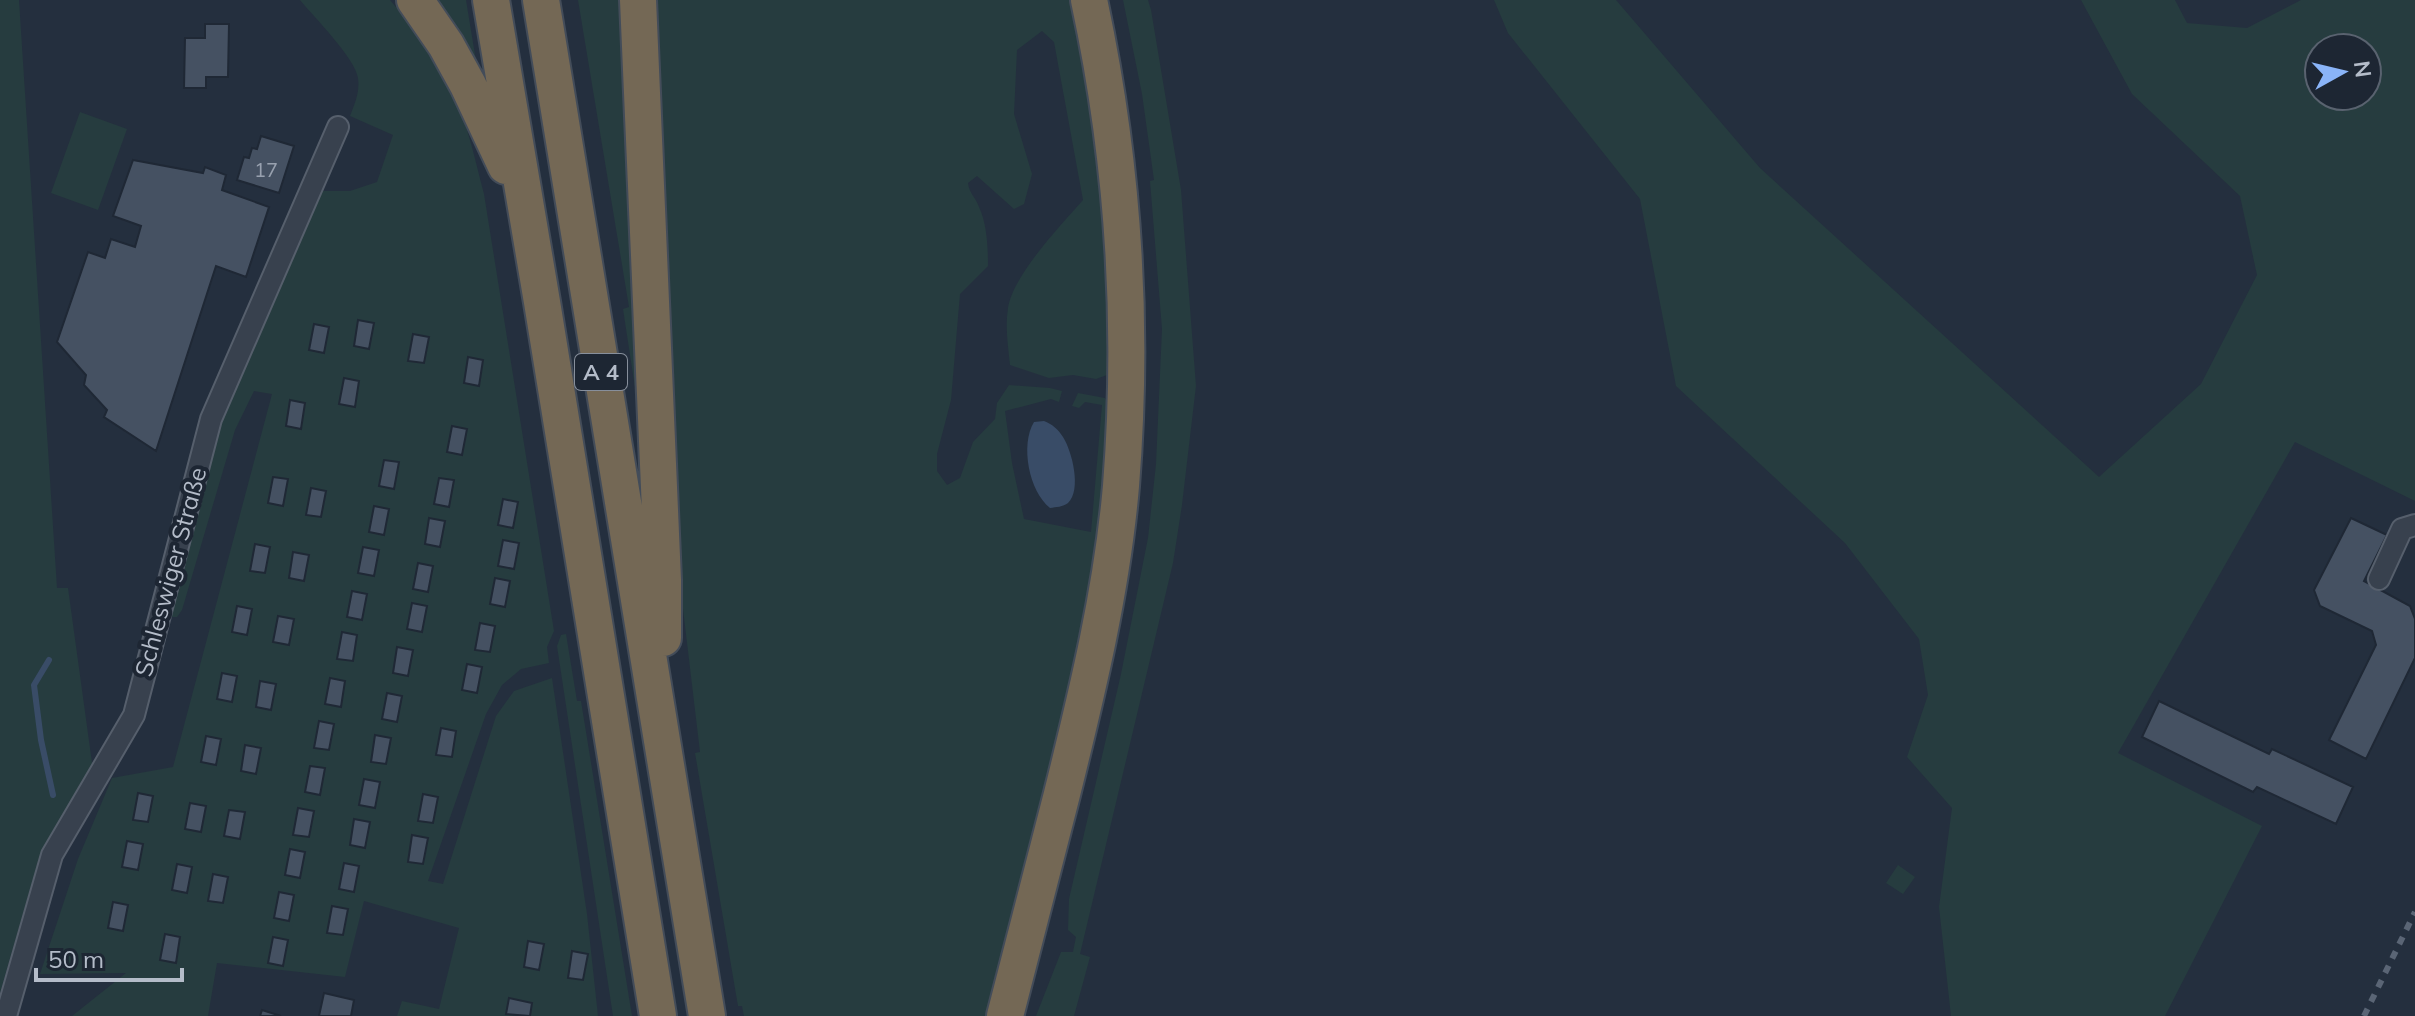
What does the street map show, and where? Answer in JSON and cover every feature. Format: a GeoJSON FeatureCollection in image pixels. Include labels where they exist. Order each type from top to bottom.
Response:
{"type":"FeatureCollection","features":[{"type":"Feature","properties":{"kind":"highway","name":"A 4"},"geometry":{"type":"LineString","coordinates":[[415,0],[446,45],[468,85],[526,207]]}},
{"type":"Feature","properties":{"kind":"highway","name":"A 4"},"geometry":{"type":"LineString","coordinates":[[491,0],[658,1016]]}},
{"type":"Feature","properties":{"kind":"highway","name":"A 4"},"geometry":{"type":"LineString","coordinates":[[541,0],[707,1016]]}},
{"type":"Feature","properties":{"kind":"highway"},"geometry":{"type":"LineString","coordinates":[[638,0],[663,580],[662,743]]}},
{"type":"Feature","properties":{"kind":"highway"},"geometry":{"type":"LineString","coordinates":[[1005,1016],[1088,691],[1121,486],[1126,338],[1119,191],[1105,73],[1089,0]]}},
{"type":"Feature","properties":{"kind":"highway"},"geometry":{"type":"LineString","coordinates":[[1026,1016],[1112,669],[1145,463],[1147,327],[1141,177],[1126,74],[1111,0]]}},
{"type":"Feature","properties":{"kind":"street","name":"Schleswiger Straße"},"geometry":{"type":"LineString","coordinates":[[6,1016],[52,855],[134,715],[211,419],[338,127]]}},
{"type":"Feature","properties":{"kind":"street"},"geometry":{"type":"LineString","coordinates":[[2379,579],[2402,529],[2415,525]]}},
{"type":"Feature","properties":{"kind":"green space"},"geometry":{"type":"Polygon","coordinates":[[[0,0],[19,0],[57,588],[68,588],[93,770],[40,856],[0,993],[0,0]]]}},
{"type":"Feature","properties":{"kind":"green space"},"geometry":{"type":"Polygon","coordinates":[[[300,0],[390,0],[429,49],[460,108],[484,194],[554,631],[547,647],[549,663],[521,669],[502,685],[486,714],[428,881],[443,884],[496,716],[514,691],[552,678],[587,914],[598,1016],[397,1016],[402,1001],[439,1009],[459,928],[364,901],[345,977],[217,963],[208,1016],[72,1016],[126,973],[40,974],[78,859],[112,778],[173,767],[272,394],[254,391],[235,430],[182,610],[177,617],[166,617],[214,427],[317,191],[350,191],[377,182],[393,135],[350,116],[358,88],[355,70],[342,49],[300,0]]]}},
{"type":"Feature","properties":{"kind":"green space"},"geometry":{"type":"Polygon","coordinates":[[[425,0],[466,0],[479,79],[425,0]]]}},
{"type":"Feature","properties":{"kind":"green space"},"geometry":{"type":"Polygon","coordinates":[[[578,0],[632,0],[646,460],[623,309],[629,307],[578,0]]]}},
{"type":"Feature","properties":{"kind":"green space"},"geometry":{"type":"Polygon","coordinates":[[[649,0],[1071,0],[1089,75],[1105,190],[1112,369],[1107,375],[1096,379],[1073,375],[1049,378],[1010,365],[1007,322],[1012,295],[1039,251],[1083,200],[1054,42],[1042,31],[1017,50],[1014,114],[1032,174],[1024,204],[1014,209],[977,176],[968,183],[984,221],[988,266],[960,294],[951,400],[937,454],[937,471],[947,485],[960,478],[973,442],[995,419],[997,403],[1009,385],[1062,391],[1059,402],[1051,399],[1005,411],[1012,463],[1024,519],[1091,532],[1102,405],[1085,402],[1079,408],[1072,406],[1078,393],[1105,398],[1110,409],[1109,465],[1080,659],[990,1016],[744,1016],[742,1006],[738,1006],[695,753],[700,752],[678,567],[649,0]]]}},
{"type":"Feature","properties":{"kind":"green space"},"geometry":{"type":"Polygon","coordinates":[[[1123,0],[1148,0],[1151,10],[1181,190],[1196,386],[1173,563],[1080,954],[1090,957],[1074,1016],[1036,1016],[1061,952],[1073,952],[1076,937],[1068,930],[1069,899],[1121,674],[1148,538],[1156,464],[1162,329],[1150,181],[1154,180],[1142,94],[1123,0]]]}},
{"type":"Feature","properties":{"kind":"green space"},"geometry":{"type":"Polygon","coordinates":[[[1494,0],[1616,0],[1760,168],[2099,477],[2201,384],[2257,275],[2240,196],[2132,94],[2081,0],[2175,0],[2187,23],[2247,28],[2301,0],[2415,0],[2415,501],[2295,442],[2118,753],[2262,826],[2165,1016],[1951,1016],[1939,907],[1952,808],[1907,757],[1928,695],[1919,639],[1845,543],[1676,386],[1640,199],[1508,33],[1494,0]]]}},
{"type":"Feature","properties":{"kind":"green space"},"geometry":{"type":"Polygon","coordinates":[[[80,112],[127,129],[98,210],[51,193],[80,112]]]}},
{"type":"Feature","properties":{"kind":"green space"},"geometry":{"type":"Polygon","coordinates":[[[566,634],[577,701],[581,701],[632,1016],[613,1016],[557,646],[561,635],[566,634]]]}},
{"type":"Feature","properties":{"kind":"green space"},"geometry":{"type":"Polygon","coordinates":[[[1898,865],[1915,877],[1903,894],[1886,883],[1898,865]]]}},
{"type":"Feature","properties":{"kind":"water"},"geometry":{"type":"Polygon","coordinates":[[[1044,421],[1063,437],[1075,480],[1068,503],[1050,508],[1037,491],[1027,455],[1034,422],[1044,421]]]}},
{"type":"Feature","properties":{"kind":"building"},"geometry":{"type":"Polygon","coordinates":[[[205,24],[229,24],[228,77],[206,77],[206,88],[184,88],[185,38],[205,38],[205,24]]]}},
{"type":"Feature","properties":{"kind":"building"},"geometry":{"type":"Polygon","coordinates":[[[261,136],[294,146],[279,193],[237,180],[244,157],[249,158],[252,148],[257,149],[261,136]]]}},
{"type":"Feature","properties":{"kind":"building"},"geometry":{"type":"Polygon","coordinates":[[[133,160],[203,173],[205,167],[226,175],[222,190],[269,207],[246,277],[216,266],[156,451],[104,417],[107,410],[84,385],[86,375],[57,342],[88,252],[105,258],[111,239],[135,247],[141,226],[113,216],[133,160]]]}},
{"type":"Feature","properties":{"kind":"building"},"geometry":{"type":"Polygon","coordinates":[[[358,320],[374,323],[369,349],[354,346],[358,320]]]}},
{"type":"Feature","properties":{"kind":"building"},"geometry":{"type":"Polygon","coordinates":[[[314,324],[329,327],[324,353],[309,350],[314,324]]]}},
{"type":"Feature","properties":{"kind":"building"},"geometry":{"type":"Polygon","coordinates":[[[413,334],[429,337],[424,363],[408,361],[413,334]]]}},
{"type":"Feature","properties":{"kind":"building"},"geometry":{"type":"Polygon","coordinates":[[[468,357],[483,360],[479,386],[464,383],[468,357]]]}},
{"type":"Feature","properties":{"kind":"building"},"geometry":{"type":"Polygon","coordinates":[[[344,378],[359,381],[355,407],[339,404],[344,378]]]}},
{"type":"Feature","properties":{"kind":"building"},"geometry":{"type":"Polygon","coordinates":[[[290,400],[305,403],[301,429],[286,426],[290,400]]]}},
{"type":"Feature","properties":{"kind":"building"},"geometry":{"type":"Polygon","coordinates":[[[452,426],[467,429],[462,455],[447,452],[452,426]]]}},
{"type":"Feature","properties":{"kind":"building"},"geometry":{"type":"Polygon","coordinates":[[[384,460],[399,462],[394,489],[379,486],[384,460]]]}},
{"type":"Feature","properties":{"kind":"building"},"geometry":{"type":"Polygon","coordinates":[[[273,477],[288,479],[283,506],[268,503],[273,477]]]}},
{"type":"Feature","properties":{"kind":"building"},"geometry":{"type":"Polygon","coordinates":[[[439,478],[454,480],[449,507],[434,504],[439,478]]]}},
{"type":"Feature","properties":{"kind":"building"},"geometry":{"type":"Polygon","coordinates":[[[311,488],[326,491],[321,517],[306,515],[311,488]]]}},
{"type":"Feature","properties":{"kind":"building"},"geometry":{"type":"Polygon","coordinates":[[[503,499],[518,502],[513,528],[498,525],[503,499]]]}},
{"type":"Feature","properties":{"kind":"building"},"geometry":{"type":"Polygon","coordinates":[[[374,506],[389,509],[384,535],[369,532],[374,506]]]}},
{"type":"Feature","properties":{"kind":"building"},"geometry":{"type":"Polygon","coordinates":[[[429,518],[445,521],[440,547],[425,544],[429,518]]]}},
{"type":"Feature","properties":{"kind":"building"},"geometry":{"type":"Polygon","coordinates":[[[2351,518],[2387,535],[2364,581],[2410,606],[2415,619],[2415,658],[2366,759],[2329,740],[2376,645],[2372,631],[2320,606],[2314,590],[2351,518]]]}},
{"type":"Feature","properties":{"kind":"building"},"geometry":{"type":"Polygon","coordinates":[[[503,540],[519,543],[514,569],[498,566],[503,540]]]}},
{"type":"Feature","properties":{"kind":"building"},"geometry":{"type":"Polygon","coordinates":[[[255,544],[270,547],[265,573],[250,571],[255,544]]]}},
{"type":"Feature","properties":{"kind":"building"},"geometry":{"type":"Polygon","coordinates":[[[363,547],[379,550],[374,576],[358,573],[363,547]]]}},
{"type":"Feature","properties":{"kind":"building"},"geometry":{"type":"Polygon","coordinates":[[[293,552],[309,555],[304,581],[289,578],[293,552]]]}},
{"type":"Feature","properties":{"kind":"building"},"geometry":{"type":"Polygon","coordinates":[[[418,563],[433,566],[428,592],[413,589],[418,563]]]}},
{"type":"Feature","properties":{"kind":"building"},"geometry":{"type":"Polygon","coordinates":[[[495,578],[510,581],[505,607],[490,604],[495,578]]]}},
{"type":"Feature","properties":{"kind":"building"},"geometry":{"type":"Polygon","coordinates":[[[352,591],[367,594],[362,620],[347,617],[352,591]]]}},
{"type":"Feature","properties":{"kind":"building"},"geometry":{"type":"Polygon","coordinates":[[[412,603],[427,606],[422,632],[407,629],[412,603]]]}},
{"type":"Feature","properties":{"kind":"building"},"geometry":{"type":"Polygon","coordinates":[[[237,606],[252,609],[247,635],[232,632],[237,606]]]}},
{"type":"Feature","properties":{"kind":"building"},"geometry":{"type":"Polygon","coordinates":[[[278,616],[294,619],[289,645],[273,642],[278,616]]]}},
{"type":"Feature","properties":{"kind":"building"},"geometry":{"type":"Polygon","coordinates":[[[480,623],[495,626],[490,652],[475,650],[480,623]]]}},
{"type":"Feature","properties":{"kind":"building"},"geometry":{"type":"Polygon","coordinates":[[[342,632],[357,635],[353,661],[337,659],[342,632]]]}},
{"type":"Feature","properties":{"kind":"building"},"geometry":{"type":"Polygon","coordinates":[[[397,647],[413,650],[408,676],[393,673],[397,647]]]}},
{"type":"Feature","properties":{"kind":"building"},"geometry":{"type":"Polygon","coordinates":[[[467,664],[482,667],[477,693],[462,690],[467,664]]]}},
{"type":"Feature","properties":{"kind":"building"},"geometry":{"type":"Polygon","coordinates":[[[222,673],[237,676],[232,702],[217,699],[222,673]]]}},
{"type":"Feature","properties":{"kind":"building"},"geometry":{"type":"Polygon","coordinates":[[[330,678],[345,681],[341,707],[325,704],[330,678]]]}},
{"type":"Feature","properties":{"kind":"building"},"geometry":{"type":"Polygon","coordinates":[[[260,681],[276,684],[271,710],[256,707],[260,681]]]}},
{"type":"Feature","properties":{"kind":"building"},"geometry":{"type":"Polygon","coordinates":[[[387,693],[402,696],[397,722],[382,719],[387,693]]]}},
{"type":"Feature","properties":{"kind":"building"},"geometry":{"type":"Polygon","coordinates":[[[2159,701],[2269,754],[2272,749],[2353,787],[2336,824],[2257,787],[2253,792],[2142,737],[2159,701]]]}},
{"type":"Feature","properties":{"kind":"building"},"geometry":{"type":"Polygon","coordinates":[[[319,721],[334,724],[329,750],[314,748],[319,721]]]}},
{"type":"Feature","properties":{"kind":"building"},"geometry":{"type":"Polygon","coordinates":[[[441,728],[456,731],[452,757],[436,755],[441,728]]]}},
{"type":"Feature","properties":{"kind":"building"},"geometry":{"type":"Polygon","coordinates":[[[375,735],[391,738],[386,764],[371,762],[375,735]]]}},
{"type":"Feature","properties":{"kind":"building"},"geometry":{"type":"Polygon","coordinates":[[[206,736],[221,739],[216,765],[201,762],[206,736]]]}},
{"type":"Feature","properties":{"kind":"building"},"geometry":{"type":"Polygon","coordinates":[[[245,745],[261,748],[256,774],[241,771],[245,745]]]}},
{"type":"Feature","properties":{"kind":"building"},"geometry":{"type":"Polygon","coordinates":[[[310,766],[325,768],[320,795],[305,792],[310,766]]]}},
{"type":"Feature","properties":{"kind":"building"},"geometry":{"type":"Polygon","coordinates":[[[364,779],[380,782],[375,808],[359,805],[364,779]]]}},
{"type":"Feature","properties":{"kind":"building"},"geometry":{"type":"Polygon","coordinates":[[[138,793],[153,796],[148,822],[133,820],[138,793]]]}},
{"type":"Feature","properties":{"kind":"building"},"geometry":{"type":"Polygon","coordinates":[[[423,794],[438,797],[433,823],[418,821],[423,794]]]}},
{"type":"Feature","properties":{"kind":"building"},"geometry":{"type":"Polygon","coordinates":[[[190,803],[206,806],[201,832],[185,829],[190,803]]]}},
{"type":"Feature","properties":{"kind":"building"},"geometry":{"type":"Polygon","coordinates":[[[298,808],[314,811],[309,837],[293,835],[298,808]]]}},
{"type":"Feature","properties":{"kind":"building"},"geometry":{"type":"Polygon","coordinates":[[[229,810],[245,812],[240,839],[224,836],[229,810]]]}},
{"type":"Feature","properties":{"kind":"building"},"geometry":{"type":"Polygon","coordinates":[[[354,819],[370,822],[365,848],[350,845],[354,819]]]}},
{"type":"Feature","properties":{"kind":"building"},"geometry":{"type":"Polygon","coordinates":[[[412,835],[428,838],[423,864],[408,862],[412,835]]]}},
{"type":"Feature","properties":{"kind":"building"},"geometry":{"type":"Polygon","coordinates":[[[127,841],[143,844],[138,870],[122,867],[127,841]]]}},
{"type":"Feature","properties":{"kind":"building"},"geometry":{"type":"Polygon","coordinates":[[[290,849],[305,852],[300,878],[285,875],[290,849]]]}},
{"type":"Feature","properties":{"kind":"building"},"geometry":{"type":"Polygon","coordinates":[[[344,863],[359,866],[354,892],[339,889],[344,863]]]}},
{"type":"Feature","properties":{"kind":"building"},"geometry":{"type":"Polygon","coordinates":[[[177,864],[192,867],[187,893],[172,890],[177,864]]]}},
{"type":"Feature","properties":{"kind":"building"},"geometry":{"type":"Polygon","coordinates":[[[213,874],[228,877],[223,903],[208,901],[213,874]]]}},
{"type":"Feature","properties":{"kind":"building"},"geometry":{"type":"Polygon","coordinates":[[[279,892],[294,895],[289,921],[274,918],[279,892]]]}},
{"type":"Feature","properties":{"kind":"building"},"geometry":{"type":"Polygon","coordinates":[[[113,902],[128,905],[123,931],[108,928],[113,902]]]}},
{"type":"Feature","properties":{"kind":"building"},"geometry":{"type":"Polygon","coordinates":[[[332,906],[348,909],[343,935],[327,933],[332,906]]]}},
{"type":"Feature","properties":{"kind":"building"},"geometry":{"type":"Polygon","coordinates":[[[165,934],[180,937],[176,963],[160,960],[165,934]]]}},
{"type":"Feature","properties":{"kind":"building"},"geometry":{"type":"Polygon","coordinates":[[[273,937],[288,940],[283,966],[268,963],[273,937]]]}},
{"type":"Feature","properties":{"kind":"building"},"geometry":{"type":"Polygon","coordinates":[[[528,941],[544,944],[539,970],[524,967],[528,941]]]}},
{"type":"Feature","properties":{"kind":"building"},"geometry":{"type":"Polygon","coordinates":[[[572,951],[588,954],[583,980],[568,978],[572,951]]]}},
{"type":"Feature","properties":{"kind":"building"},"geometry":{"type":"Polygon","coordinates":[[[324,993],[354,1000],[351,1016],[319,1016],[324,993]]]}},
{"type":"Feature","properties":{"kind":"building"},"geometry":{"type":"Polygon","coordinates":[[[509,998],[532,1003],[530,1016],[506,1014],[509,998]]]}},
{"type":"Feature","properties":{"kind":"building"},"geometry":{"type":"Polygon","coordinates":[[[262,1010],[281,1016],[260,1016],[262,1010]]]}},
{"type":"Feature","properties":{"kind":"waterway"},"geometry":{"type":"LineString","coordinates":[[49,660],[34,685],[41,740],[53,795]]}},
{"type":"Feature","properties":{"kind":"railway"},"geometry":{"type":"LineString","coordinates":[[2364,1016],[2415,912]]}}]}
